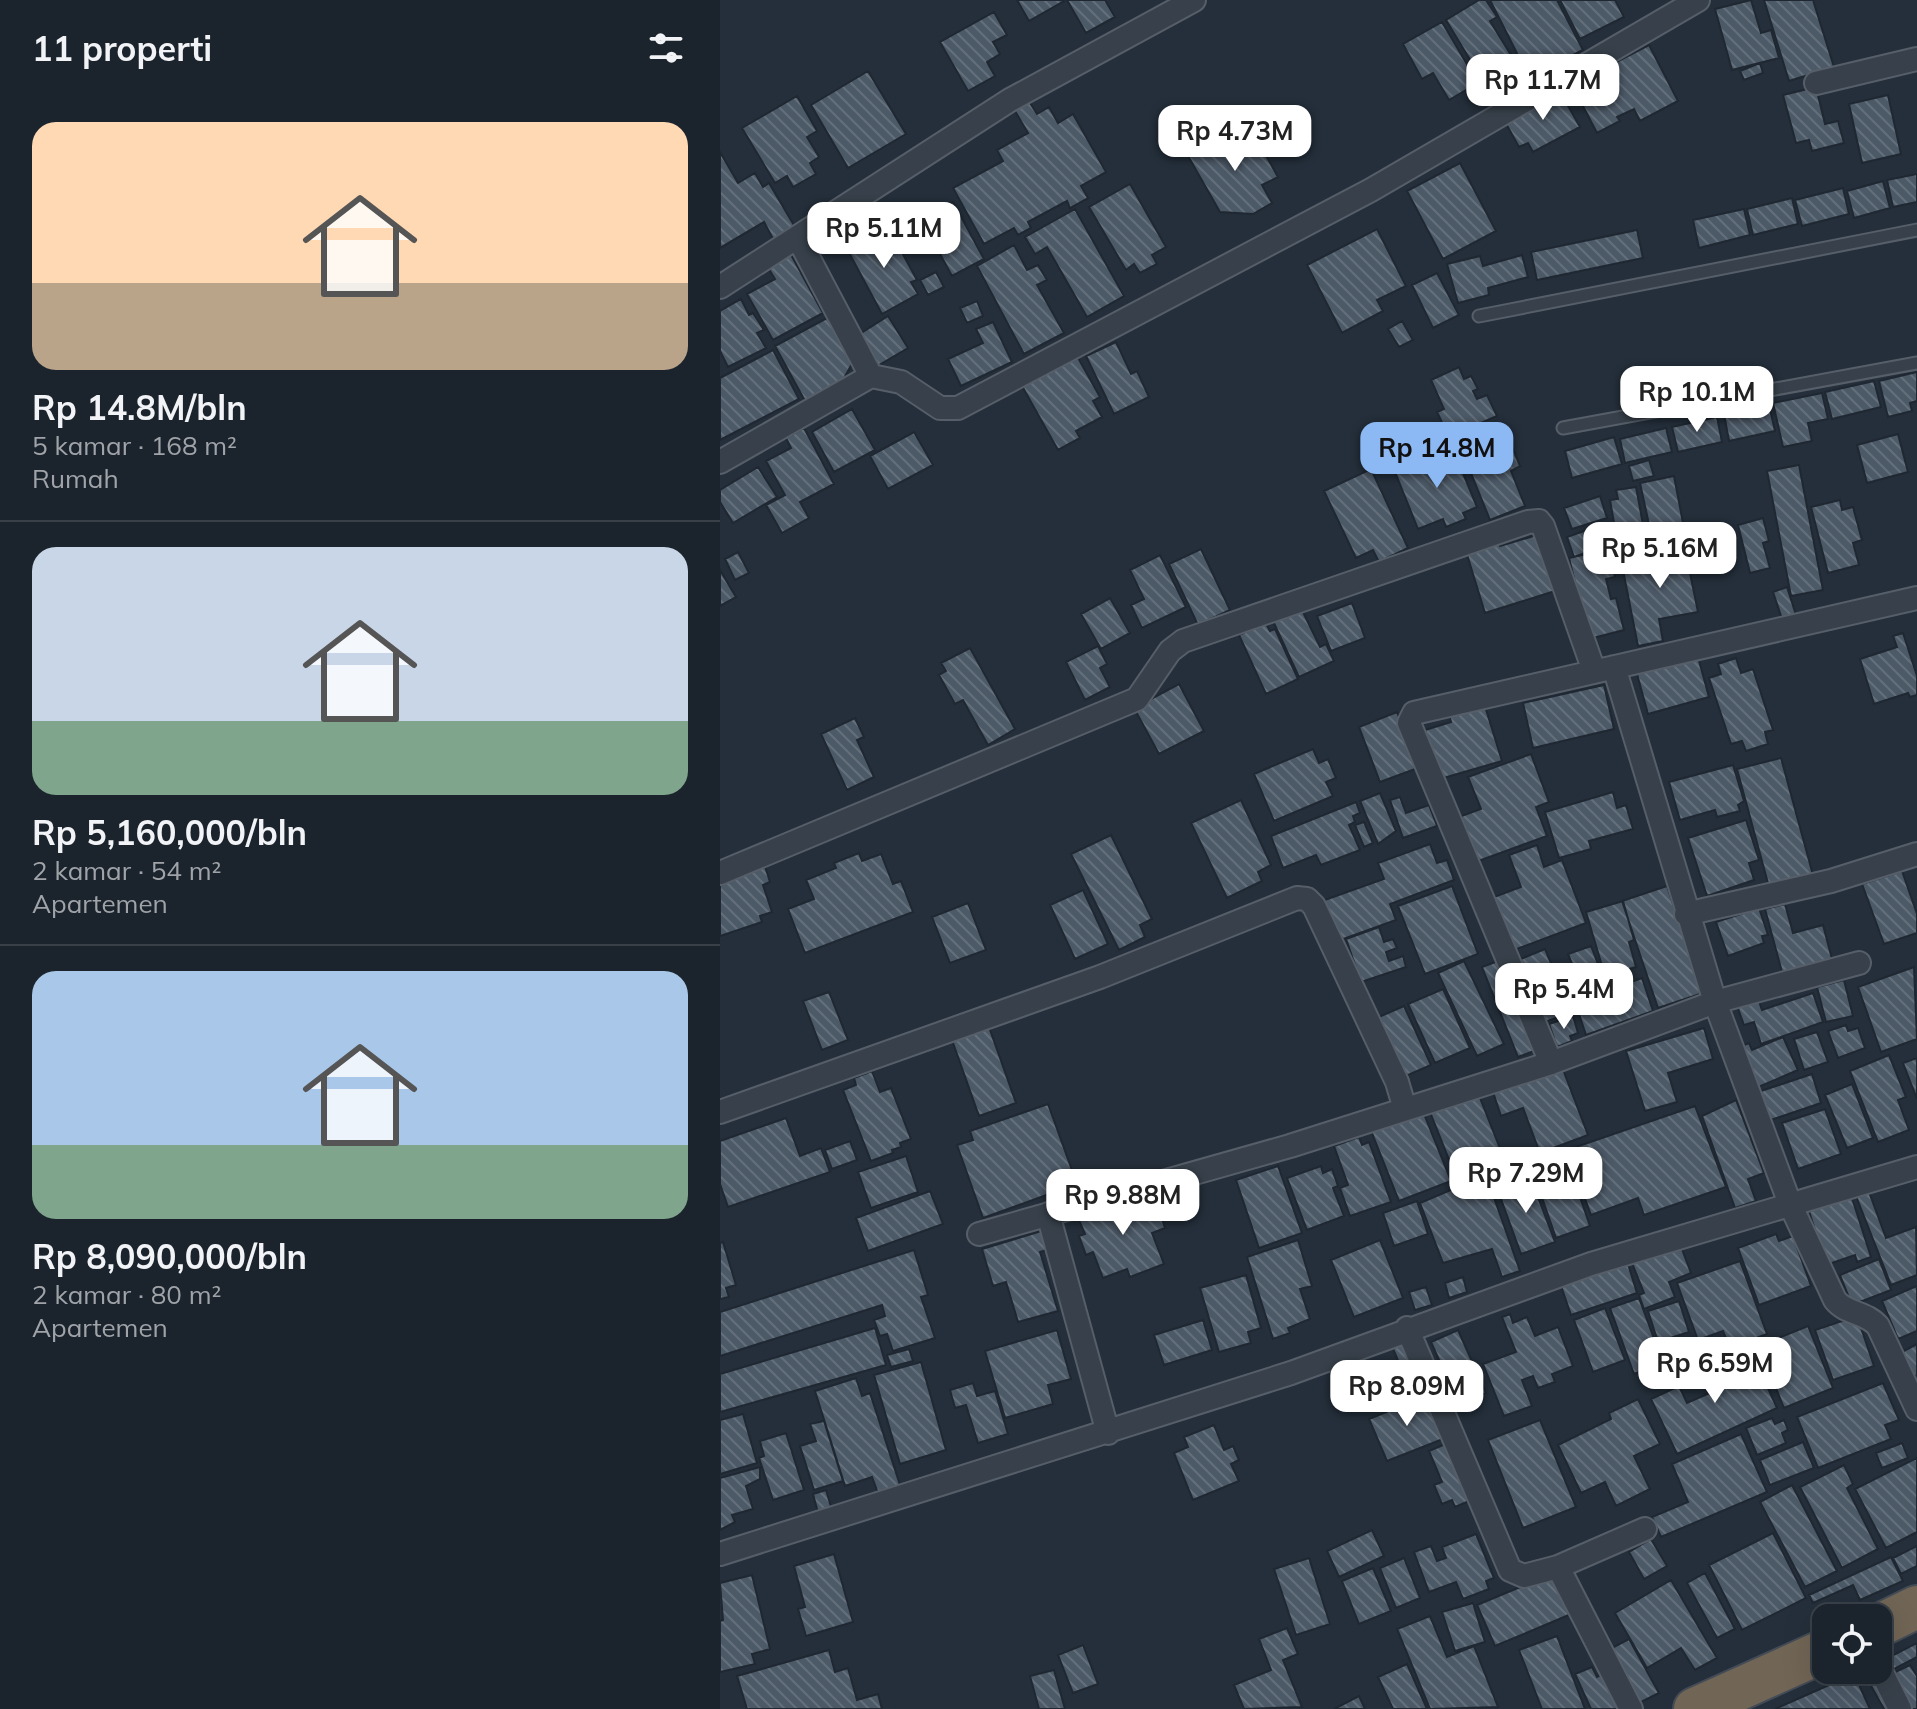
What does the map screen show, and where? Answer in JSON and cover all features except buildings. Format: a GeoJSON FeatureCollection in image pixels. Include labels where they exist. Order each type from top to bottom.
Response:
{"type":"FeatureCollection","features":[{"type":"Feature","properties":{"kind":"highway"},"geometry":{"type":"LineString","coordinates":[[1892,1619],[1917,1607]]}},
{"type":"Feature","properties":{"kind":"highway"},"geometry":{"type":"LineString","coordinates":[[1699,1708],[1812,1656]]}},
{"type":"Feature","properties":{"kind":"street"},"geometry":{"type":"LineString","coordinates":[[720,287],[1010,100],[1194,0]]}},
{"type":"Feature","properties":{"kind":"street"},"geometry":{"type":"LineString","coordinates":[[720,462],[871,376],[901,382],[940,408],[958,408],[1371,190],[1698,0]]}},
{"type":"Feature","properties":{"kind":"street"},"geometry":{"type":"LineString","coordinates":[[1816,83],[1917,59]]}},
{"type":"Feature","properties":{"kind":"street"},"geometry":{"type":"LineString","coordinates":[[798,238],[871,376]]}},
{"type":"Feature","properties":{"kind":"street"},"geometry":{"type":"LineString","coordinates":[[720,873],[1129,703],[1149,687],[1170,651],[1183,641],[1533,520],[1543,526],[1604,669],[1715,1002],[1790,1204],[1835,1300],[1841,1307],[1872,1319],[1878,1326],[1917,1409]]}},
{"type":"Feature","properties":{"kind":"street"},"geometry":{"type":"LineString","coordinates":[[1551,1063],[1409,723],[1419,710],[1917,598]]}},
{"type":"Feature","properties":{"kind":"street"},"geometry":{"type":"LineString","coordinates":[[1686,914],[1831,881],[1917,854]]}},
{"type":"Feature","properties":{"kind":"street"},"geometry":{"type":"LineString","coordinates":[[720,1112],[1100,977],[1297,898],[1307,899],[1314,906],[1397,1082],[1405,1109]]}},
{"type":"Feature","properties":{"kind":"street"},"geometry":{"type":"LineString","coordinates":[[979,1234],[1405,1109],[1551,1063],[1715,1002],[1859,963]]}},
{"type":"Feature","properties":{"kind":"street"},"geometry":{"type":"LineString","coordinates":[[720,1554],[1291,1373],[1407,1328],[1591,1264],[1917,1167]]}},
{"type":"Feature","properties":{"kind":"street"},"geometry":{"type":"LineString","coordinates":[[1048,1214],[1108,1433]]}},
{"type":"Feature","properties":{"kind":"street"},"geometry":{"type":"LineString","coordinates":[[1407,1328],[1510,1570],[1524,1576],[1558,1567],[1645,1529]]}},
{"type":"Feature","properties":{"kind":"street"},"geometry":{"type":"LineString","coordinates":[[1558,1567],[1631,1709]]}},
{"type":"Feature","properties":{"kind":"street"},"geometry":{"type":"LineString","coordinates":[[1888,1684],[1900,1709]]}},
{"type":"Feature","properties":{"kind":"lane"},"geometry":{"type":"LineString","coordinates":[[1479,316],[1917,230]]}},
{"type":"Feature","properties":{"kind":"lane"},"geometry":{"type":"LineString","coordinates":[[1563,428],[1917,363]]}}]}
